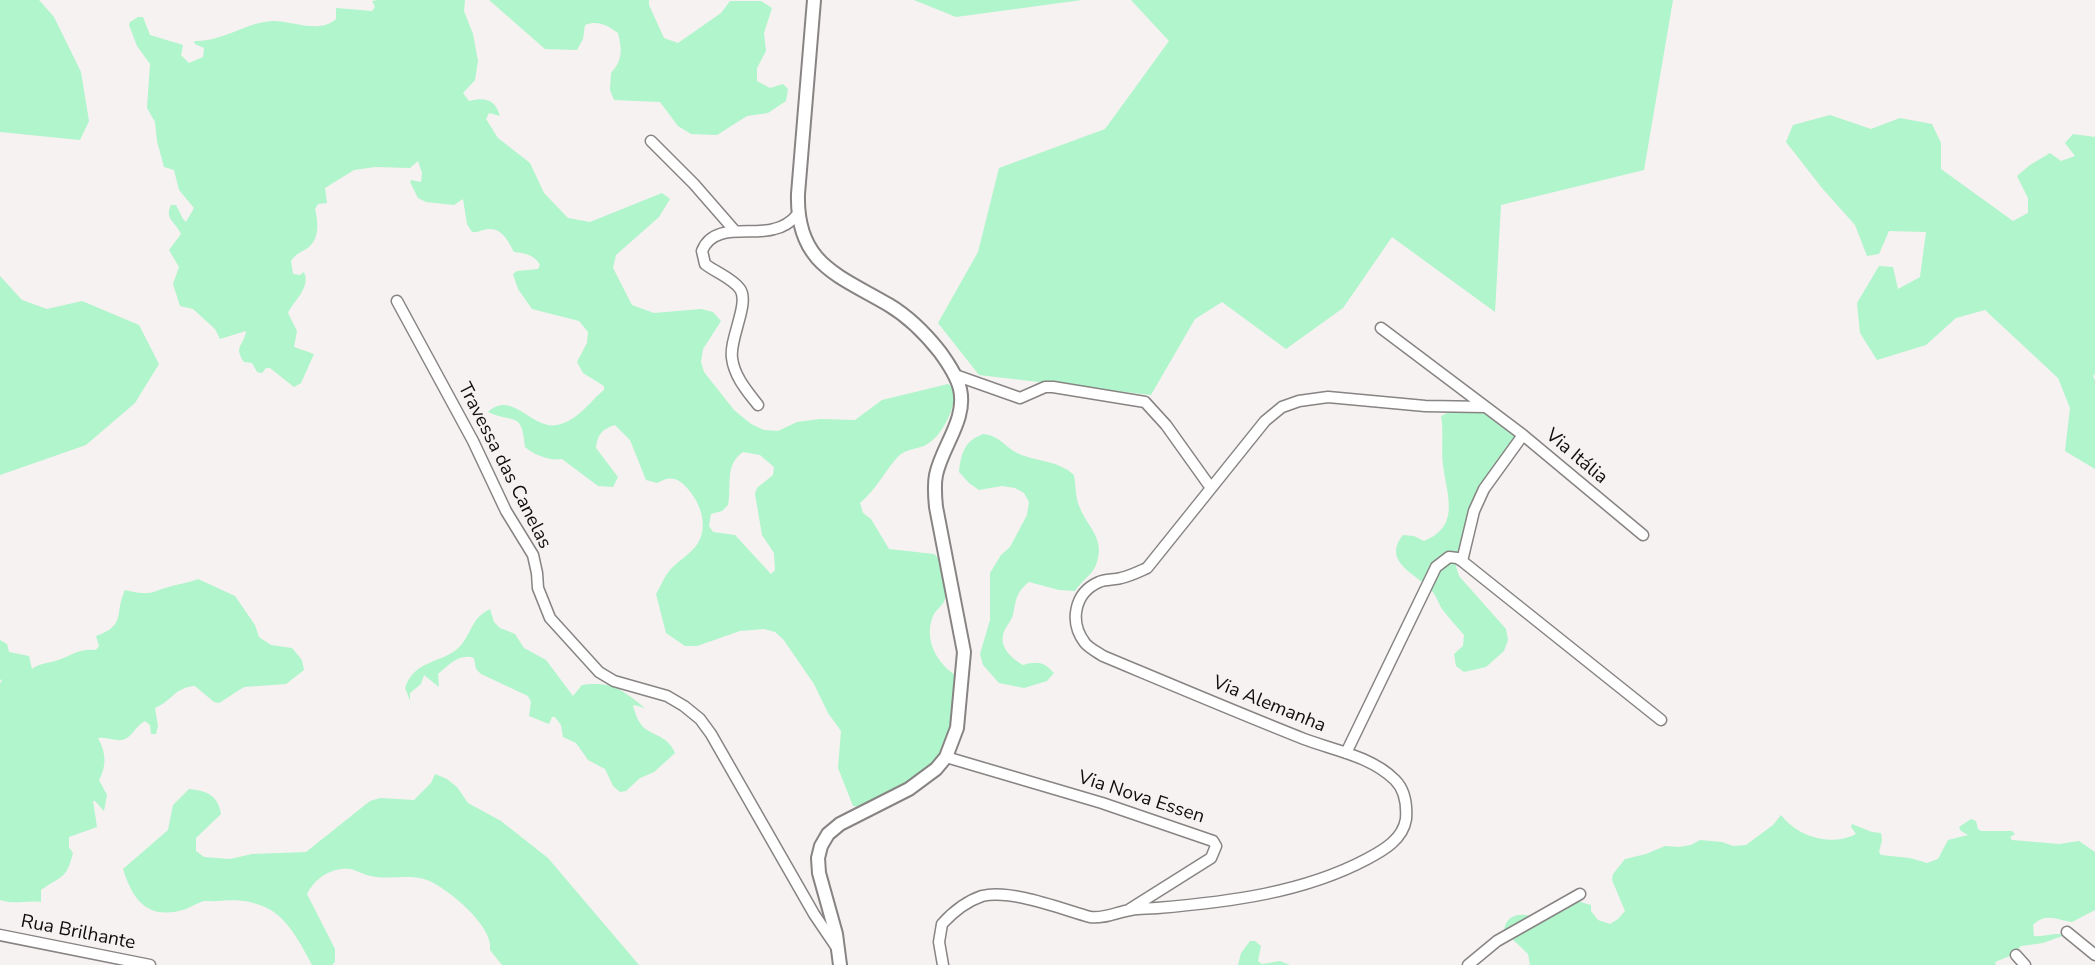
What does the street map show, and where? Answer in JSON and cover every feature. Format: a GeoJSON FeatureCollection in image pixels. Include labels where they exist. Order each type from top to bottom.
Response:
{"type":"FeatureCollection","features":[{"type":"Feature","properties":{"kind":"main road"},"geometry":{"type":"LineString","coordinates":[[814,0],[798,194],[799,214],[809,246],[835,275],[891,306],[911,320],[929,338],[955,375],[960,390],[961,408],[935,484],[936,507],[964,652],[957,728],[946,757],[936,769],[909,789],[840,824],[828,834],[821,846],[818,858],[819,873],[839,951],[840,965]]}},
{"type":"Feature","properties":{"kind":"street"},"geometry":{"type":"LineString","coordinates":[[651,141],[735,231]]}},
{"type":"Feature","properties":{"kind":"street"},"geometry":{"type":"LineString","coordinates":[[758,405],[738,378],[732,358],[733,336],[742,306],[742,294],[734,284],[705,264],[702,257],[703,247],[724,233],[777,229],[799,214]]}},
{"type":"Feature","properties":{"kind":"street","name":"Travessa das Canelas"},"geometry":{"type":"LineString","coordinates":[[397,301],[473,441],[506,511],[533,555],[538,589],[550,618],[599,672],[614,681],[667,696],[700,719],[712,734],[814,914],[839,951]]}},
{"type":"Feature","properties":{"kind":"street","name":"Via Itália"},"geometry":{"type":"LineString","coordinates":[[1381,328],[1523,435],[1643,535]]}},
{"type":"Feature","properties":{"kind":"street"},"geometry":{"type":"LineString","coordinates":[[955,375],[1020,398],[1045,387],[1054,387],[1145,402],[1166,425],[1211,488]]}},
{"type":"Feature","properties":{"kind":"street","name":"Via Alemanha"},"geometry":{"type":"LineString","coordinates":[[943,965],[939,942],[942,924],[965,905],[983,896],[1000,895],[1023,899],[1101,918],[1129,910],[1297,888],[1347,870],[1397,839],[1405,825],[1405,795],[1396,781],[1385,772],[1346,753],[1307,740],[1103,656],[1086,645],[1075,617],[1076,606],[1084,591],[1100,581],[1119,578],[1147,568],[1265,421],[1282,407],[1299,401],[1328,397],[1425,406],[1486,407]]}},
{"type":"Feature","properties":{"kind":"street"},"geometry":{"type":"LineString","coordinates":[[1462,561],[1474,511],[1484,489],[1523,435]]}},
{"type":"Feature","properties":{"kind":"street"},"geometry":{"type":"LineString","coordinates":[[1346,753],[1436,567],[1449,557],[1462,561],[1661,720]]}},
{"type":"Feature","properties":{"kind":"street","name":"Via Nova Essen"},"geometry":{"type":"LineString","coordinates":[[946,757],[1102,803],[1213,841],[1216,846],[1211,858],[1129,910]]}},
{"type":"Feature","properties":{"kind":"street"},"geometry":{"type":"LineString","coordinates":[[1468,965],[1497,941],[1580,894]]}},
{"type":"Feature","properties":{"kind":"street"},"geometry":{"type":"LineString","coordinates":[[2067,932],[2095,955]]}},
{"type":"Feature","properties":{"kind":"street","name":"Rua Brilhante"},"geometry":{"type":"LineString","coordinates":[[0,935],[150,965]]}},
{"type":"Feature","properties":{"kind":"street"},"geometry":{"type":"LineString","coordinates":[[2017,955],[2025,965]]}},
{"type":"Feature","properties":{"kind":"green space"},"geometry":{"type":"Polygon","coordinates":[[[0,0],[39,0],[54,17],[81,72],[89,121],[80,140],[0,132],[0,0]]]}},
{"type":"Feature","properties":{"kind":"green space"},"geometry":{"type":"Polygon","coordinates":[[[465,0],[464,11],[473,34],[478,61],[475,80],[463,93],[469,101],[480,99],[495,106],[500,116],[489,113],[486,119],[498,138],[530,163],[544,193],[568,218],[590,222],[662,193],[670,199],[659,217],[616,255],[613,268],[632,305],[654,313],[701,309],[713,312],[721,321],[703,349],[701,362],[704,372],[734,410],[751,424],[764,430],[778,431],[797,422],[820,419],[855,420],[882,400],[948,384],[956,390],[950,414],[937,436],[924,446],[898,456],[860,503],[863,513],[871,519],[889,549],[934,554],[940,562],[946,594],[930,625],[931,643],[938,659],[957,676],[948,755],[897,794],[864,803],[860,807],[853,806],[838,768],[841,731],[828,713],[814,684],[783,639],[775,632],[764,629],[740,631],[697,646],[685,646],[666,633],[656,594],[670,570],[698,543],[703,527],[697,503],[682,483],[673,479],[657,483],[646,480],[630,440],[615,425],[601,433],[596,448],[618,477],[613,487],[598,486],[562,459],[547,458],[529,450],[525,447],[519,423],[488,412],[497,406],[505,405],[514,407],[539,422],[557,425],[571,420],[604,390],[604,386],[583,373],[577,362],[587,343],[588,332],[579,321],[532,309],[518,289],[513,274],[517,271],[538,269],[538,262],[529,255],[514,252],[504,236],[494,229],[472,232],[467,224],[463,199],[454,205],[426,202],[418,198],[410,182],[421,182],[422,173],[418,161],[410,168],[375,167],[354,170],[325,188],[327,203],[318,204],[315,209],[315,239],[291,261],[293,274],[300,275],[304,272],[306,278],[304,289],[288,313],[297,331],[294,347],[314,354],[301,383],[294,387],[270,368],[266,368],[262,373],[257,372],[252,363],[244,362],[239,349],[246,331],[220,339],[215,329],[193,309],[180,306],[173,284],[179,267],[169,250],[181,234],[170,217],[169,210],[171,205],[176,205],[186,222],[194,208],[179,190],[174,170],[164,167],[155,122],[147,108],[150,64],[137,46],[130,22],[143,17],[150,35],[183,45],[181,55],[189,63],[203,57],[204,48],[194,41],[215,38],[263,22],[322,26],[336,19],[336,8],[372,11],[375,7],[372,1],[465,0]],[[743,452],[737,457],[731,469],[728,505],[722,511],[711,514],[709,526],[713,532],[735,535],[771,574],[775,570],[774,553],[762,535],[755,494],[757,488],[773,475],[774,467],[760,455],[743,452]]]}},
{"type":"Feature","properties":{"kind":"green space"},"geometry":{"type":"Polygon","coordinates":[[[489,0],[649,0],[664,38],[678,43],[721,13],[730,1],[761,1],[772,8],[764,33],[766,51],[757,68],[757,81],[770,88],[783,84],[788,89],[786,101],[768,113],[747,116],[717,135],[691,134],[678,126],[660,102],[614,100],[610,90],[611,73],[618,64],[621,50],[618,33],[614,30],[602,24],[585,25],[583,39],[577,50],[545,49],[489,0]]]}},
{"type":"Feature","properties":{"kind":"green space"},"geometry":{"type":"Polygon","coordinates":[[[914,0],[1082,0],[956,17],[914,0]]]}},
{"type":"Feature","properties":{"kind":"green space"},"geometry":{"type":"Polygon","coordinates":[[[1131,0],[1673,0],[1644,170],[1501,205],[1495,312],[1392,237],[1343,308],[1286,349],[1222,302],[1195,319],[1151,395],[979,375],[938,323],[978,252],[999,168],[1105,129],[1169,41],[1131,0]]]}},
{"type":"Feature","properties":{"kind":"green space"},"geometry":{"type":"Polygon","coordinates":[[[1830,115],[1871,129],[1900,118],[1932,124],[1941,143],[1941,169],[2013,221],[2028,213],[2028,198],[2017,176],[2050,153],[2061,161],[2075,156],[2065,143],[2073,134],[2095,137],[2095,469],[2065,451],[2070,408],[2058,378],[1985,310],[1956,318],[1926,345],[1877,360],[1860,333],[1857,303],[1879,266],[1893,267],[1898,289],[1920,277],[1926,232],[1889,231],[1879,254],[1867,256],[1855,225],[1786,142],[1793,125],[1830,115]]]}},
{"type":"Feature","properties":{"kind":"green space"},"geometry":{"type":"Polygon","coordinates":[[[0,276],[22,300],[47,309],[82,301],[139,325],[159,364],[135,403],[86,445],[0,475],[0,276]]]}},
{"type":"Feature","properties":{"kind":"green space"},"geometry":{"type":"Polygon","coordinates":[[[1460,407],[1497,413],[1516,436],[1478,487],[1461,557],[1456,566],[1459,576],[1506,629],[1508,640],[1504,651],[1486,667],[1464,672],[1456,666],[1454,654],[1463,646],[1464,635],[1442,609],[1433,592],[1403,567],[1396,553],[1397,544],[1403,535],[1424,541],[1436,535],[1447,519],[1449,499],[1443,465],[1441,416],[1460,407]]]}},
{"type":"Feature","properties":{"kind":"green space"},"geometry":{"type":"Polygon","coordinates":[[[983,434],[998,439],[1017,453],[1061,466],[1074,475],[1078,504],[1095,534],[1099,548],[1094,569],[1075,591],[1029,582],[1019,593],[1012,618],[1004,632],[1003,645],[1011,657],[1023,665],[1040,663],[1054,673],[1047,681],[1024,688],[999,683],[983,665],[980,654],[990,620],[990,573],[1001,555],[1010,547],[1027,515],[1029,502],[1024,493],[1015,488],[1002,486],[979,490],[959,472],[968,444],[983,434]]]}},
{"type":"Feature","properties":{"kind":"green space"},"geometry":{"type":"Polygon","coordinates":[[[198,579],[235,596],[255,625],[259,637],[271,645],[292,648],[302,660],[304,670],[286,684],[244,687],[219,703],[195,686],[188,687],[155,708],[158,726],[156,734],[151,734],[150,725],[145,721],[125,739],[98,738],[104,759],[99,780],[107,795],[104,811],[93,801],[97,827],[69,837],[69,847],[73,853],[68,868],[62,876],[41,890],[41,902],[0,900],[0,640],[7,644],[9,652],[29,656],[32,669],[81,651],[96,650],[99,646],[96,636],[116,623],[125,590],[147,593],[198,579]]]}},
{"type":"Feature","properties":{"kind":"green space"},"geometry":{"type":"Polygon","coordinates":[[[490,609],[494,622],[500,628],[515,634],[524,648],[546,660],[573,696],[582,685],[602,684],[616,688],[645,708],[633,706],[638,720],[643,727],[663,738],[675,753],[654,772],[640,778],[626,791],[620,792],[613,786],[605,769],[588,760],[576,743],[563,737],[561,725],[555,717],[552,717],[549,724],[529,716],[531,702],[528,696],[481,674],[476,669],[474,658],[469,657],[454,661],[438,674],[439,687],[424,675],[421,684],[410,693],[410,700],[405,688],[414,673],[456,650],[478,618],[490,609]]]}},
{"type":"Feature","properties":{"kind":"green space"},"geometry":{"type":"Polygon","coordinates":[[[435,774],[457,787],[468,803],[501,821],[548,858],[639,965],[502,965],[490,950],[485,930],[477,919],[444,889],[424,879],[377,877],[343,869],[325,875],[307,894],[335,949],[335,962],[332,965],[312,965],[289,927],[269,909],[250,902],[231,900],[203,901],[173,912],[152,910],[137,899],[123,869],[168,830],[173,805],[189,789],[211,795],[221,814],[196,838],[196,851],[204,857],[230,859],[252,854],[306,852],[370,801],[380,798],[414,800],[431,783],[435,774]]]}},
{"type":"Feature","properties":{"kind":"green space"},"geometry":{"type":"Polygon","coordinates":[[[1781,815],[1796,829],[1826,840],[1856,834],[1852,824],[1881,833],[1881,855],[1927,863],[1938,859],[1948,840],[1968,835],[1959,827],[1971,819],[1976,821],[1981,831],[2012,831],[2015,834],[2010,837],[2012,840],[2059,844],[2079,841],[2095,852],[2095,910],[2072,922],[2052,918],[2038,921],[2033,925],[2034,936],[2065,935],[2043,943],[2021,946],[2012,955],[1995,962],[1996,965],[1530,965],[1528,954],[1504,931],[1505,925],[1512,917],[1528,915],[1540,919],[1567,898],[1591,905],[1591,911],[1598,920],[1610,924],[1625,911],[1612,880],[1613,874],[1625,859],[1665,846],[1691,845],[1700,840],[1733,846],[1746,845],[1773,825],[1781,815]]]}},
{"type":"Feature","properties":{"kind":"green space"},"geometry":{"type":"Polygon","coordinates":[[[1250,941],[1261,946],[1258,961],[1262,964],[1280,961],[1290,965],[1238,965],[1241,953],[1250,941]]]}}]}
